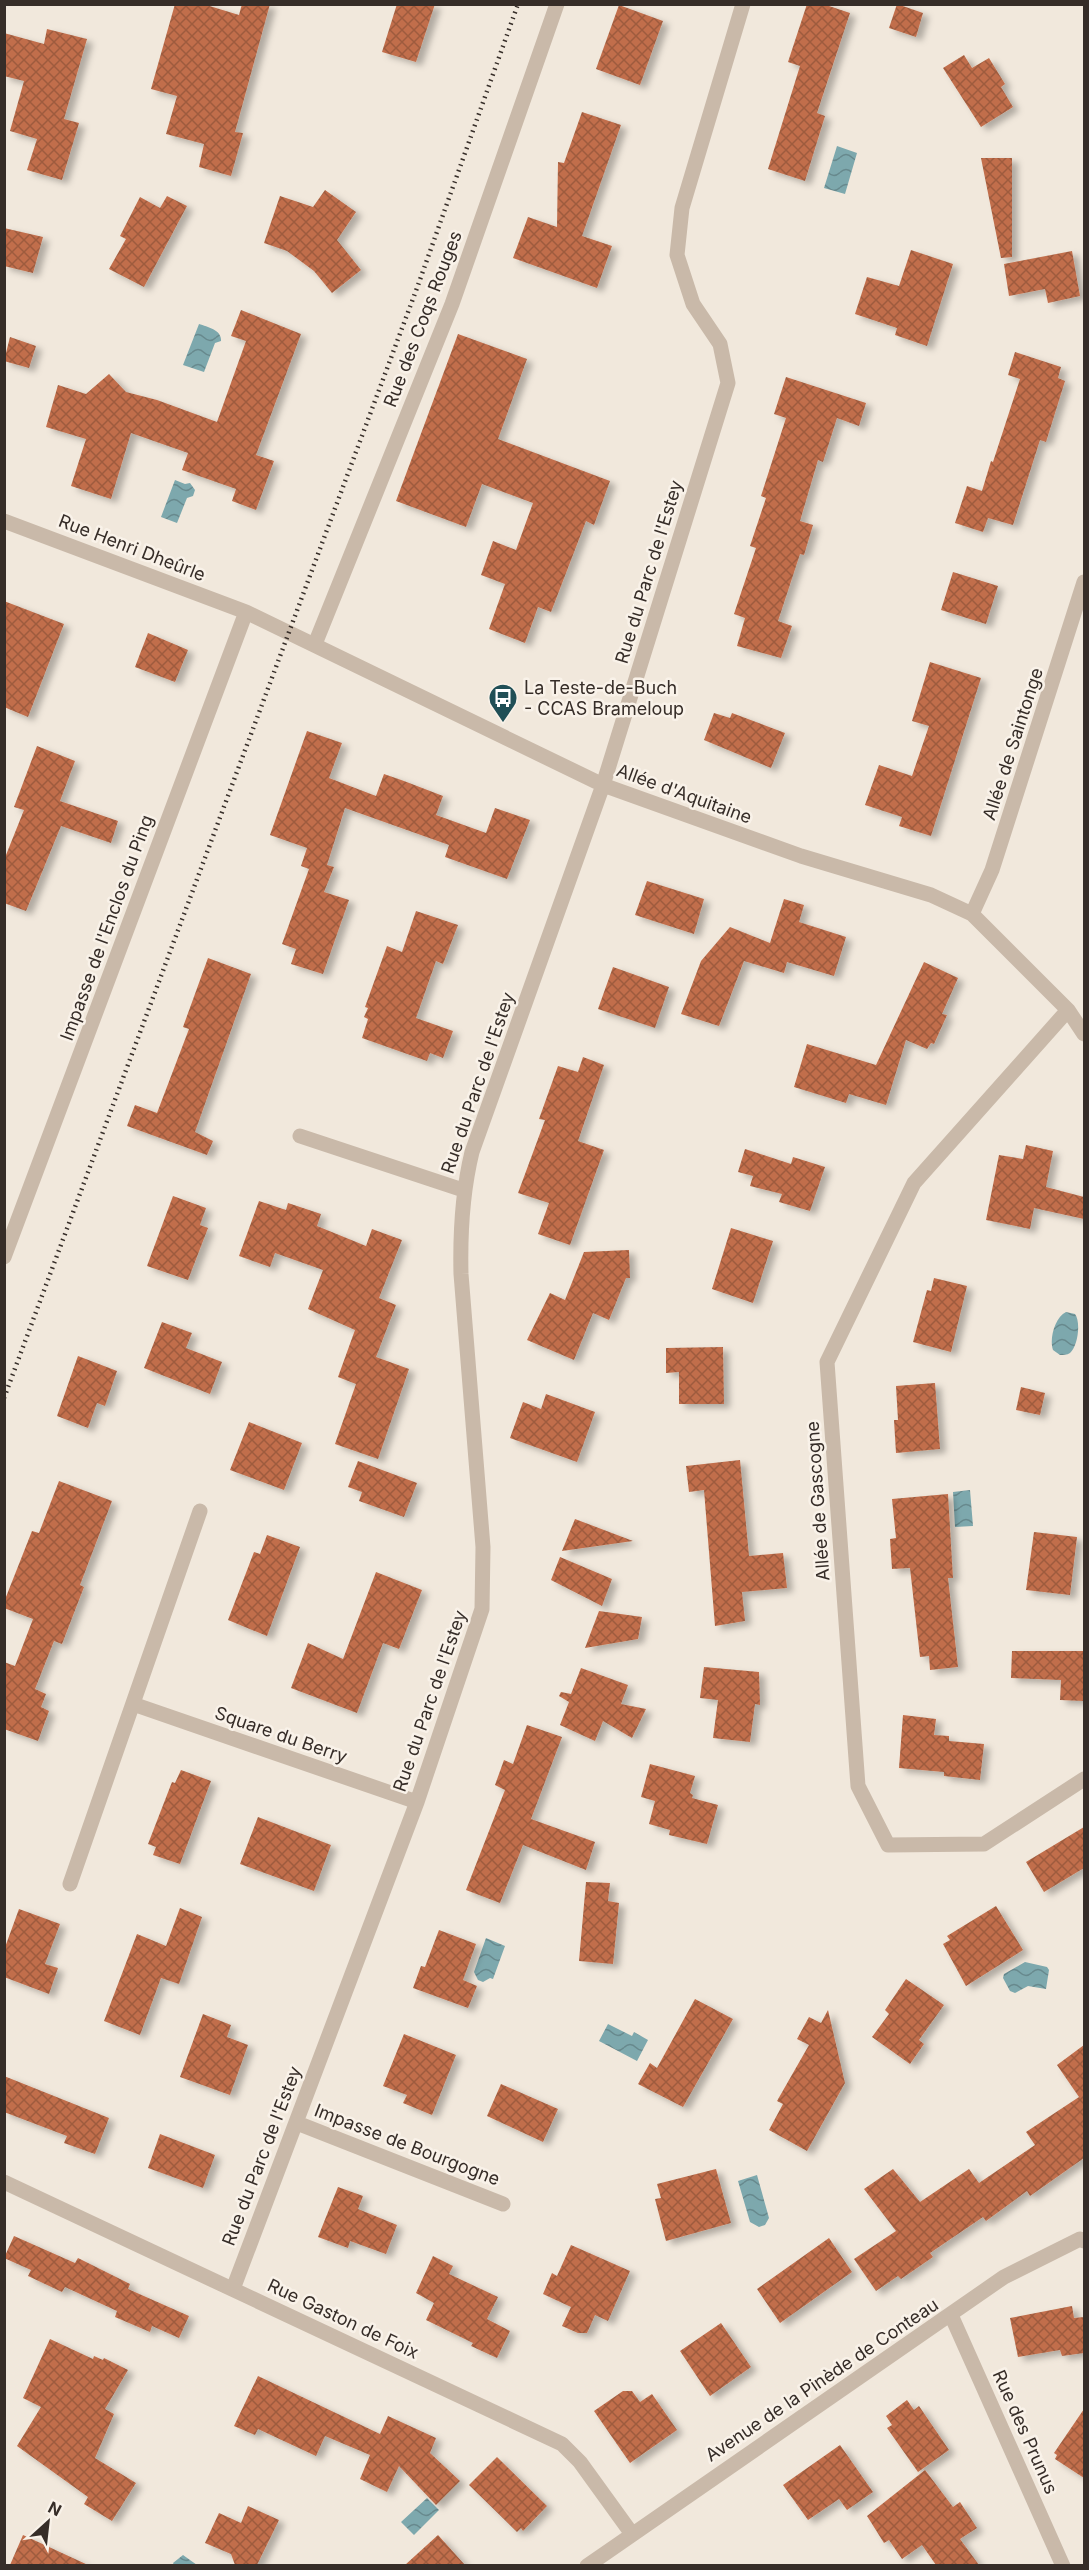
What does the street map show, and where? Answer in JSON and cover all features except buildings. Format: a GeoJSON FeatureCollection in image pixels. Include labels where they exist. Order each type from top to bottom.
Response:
{"type":"FeatureCollection","features":[{"type":"Feature","properties":{"kind":"street","name":"Rue des Coqs Rouges"},"geometry":{"type":"LineString","coordinates":[[315,644],[452,304],[557,4]]}},
{"type":"Feature","properties":{"kind":"street","name":"Rue du Parc de l'Estey"},"geometry":{"type":"LineString","coordinates":[[233,2289],[417,1802],[482,1609],[483,1547],[461,1274],[460,1228],[463,1190],[471,1152],[603,785],[728,383],[720,344],[693,304],[677,255],[682,208],[743,4]]}},
{"type":"Feature","properties":{"kind":"street","name":"Rue Henri Dheûrle"},"geometry":{"type":"LineString","coordinates":[[4,521],[246,612]]}},
{"type":"Feature","properties":{"kind":"street","name":"Allée de Saintonge"},"geometry":{"type":"LineString","coordinates":[[972,914],[992,870],[1084,582]]}},
{"type":"Feature","properties":{"kind":"street","name":"Allée d'Aquitaine"},"geometry":{"type":"LineString","coordinates":[[246,612],[603,785],[801,856],[931,895],[972,914],[1068,1010],[1084,1034]]}},
{"type":"Feature","properties":{"kind":"street","name":"Impasse de l'Enclos du Ping"},"geometry":{"type":"LineString","coordinates":[[4,1257],[246,612]]}},
{"type":"Feature","properties":{"kind":"street","name":"Allée de Gascogne"},"geometry":{"type":"LineString","coordinates":[[1068,1010],[914,1183],[827,1362],[858,1786],[888,1845],[984,1844],[1084,1779]]}},
{"type":"Feature","properties":{"kind":"street"},"geometry":{"type":"LineString","coordinates":[[300,1136],[463,1190]]}},
{"type":"Feature","properties":{"kind":"street"},"geometry":{"type":"LineString","coordinates":[[70,1884],[200,1511]]}},
{"type":"Feature","properties":{"kind":"street","name":"Square du Berry"},"geometry":{"type":"LineString","coordinates":[[133,1704],[417,1802]]}},
{"type":"Feature","properties":{"kind":"street","name":"Impasse de Bourgogne"},"geometry":{"type":"LineString","coordinates":[[297,2123],[503,2204]]}},
{"type":"Feature","properties":{"kind":"street","name":"Rue Gaston de Foix"},"geometry":{"type":"LineString","coordinates":[[4,2182],[562,2444],[580,2462],[632,2534]]}},
{"type":"Feature","properties":{"kind":"street","name":"Avenue de la Pinède de Conteau"},"geometry":{"type":"LineString","coordinates":[[587,2565],[1004,2277],[1080,2239],[1084,2241]]}},
{"type":"Feature","properties":{"kind":"street","name":"Rue des Prunus"},"geometry":{"type":"LineString","coordinates":[[951,2315],[1063,2565]]}},
{"type":"Feature","properties":{"kind":"water"},"geometry":{"type":"Polygon","coordinates":[[[837,146],[857,153],[845,194],[824,188],[837,146]]]}},
{"type":"Feature","properties":{"kind":"water"},"geometry":{"type":"Polygon","coordinates":[[[199,324],[214,330],[221,337],[221,341],[215,343],[204,372],[183,365],[199,324]]]}},
{"type":"Feature","properties":{"kind":"water"},"geometry":{"type":"Polygon","coordinates":[[[175,480],[185,484],[190,483],[195,490],[193,496],[187,498],[177,523],[161,517],[175,480]]]}},
{"type":"Feature","properties":{"kind":"water"},"geometry":{"type":"Polygon","coordinates":[[[1066,1312],[1075,1314],[1078,1334],[1073,1350],[1066,1355],[1060,1355],[1053,1350],[1052,1334],[1059,1318],[1066,1312]]]}},
{"type":"Feature","properties":{"kind":"water"},"geometry":{"type":"Polygon","coordinates":[[[970,1490],[973,1526],[955,1527],[953,1492],[970,1490]]]}},
{"type":"Feature","properties":{"kind":"water"},"geometry":{"type":"Polygon","coordinates":[[[486,1938],[505,1946],[493,1979],[490,1978],[483,1982],[478,1980],[474,1972],[486,1938]]]}},
{"type":"Feature","properties":{"kind":"water"},"geometry":{"type":"Polygon","coordinates":[[[1025,1962],[1047,1967],[1049,1970],[1046,1989],[1028,1986],[1015,1993],[1010,1991],[1003,1978],[1004,1974],[1025,1962]]]}},
{"type":"Feature","properties":{"kind":"water"},"geometry":{"type":"Polygon","coordinates":[[[608,2024],[632,2036],[634,2032],[648,2040],[637,2061],[599,2041],[608,2024]]]}},
{"type":"Feature","properties":{"kind":"water"},"geometry":{"type":"Polygon","coordinates":[[[757,2175],[769,2218],[765,2225],[759,2227],[750,2222],[738,2181],[757,2175]]]}},
{"type":"Feature","properties":{"kind":"water"},"geometry":{"type":"Polygon","coordinates":[[[427,2498],[439,2510],[414,2535],[401,2522],[427,2498]]]}},
{"type":"Feature","properties":{"kind":"water"},"geometry":{"type":"Polygon","coordinates":[[[183,2555],[197,2565],[174,2565],[173,2563],[183,2555]]]}},
{"type":"Feature","properties":{"kind":"railway"},"geometry":{"type":"LineString","coordinates":[[4,1398],[417,288],[518,4]]}},
{"type":"Feature","properties":{"kind":"place","name":"La Teste-de-Buch - CCAS Brameloup"},"geometry":{"type":"Point","coordinates":[503,724]}}]}
